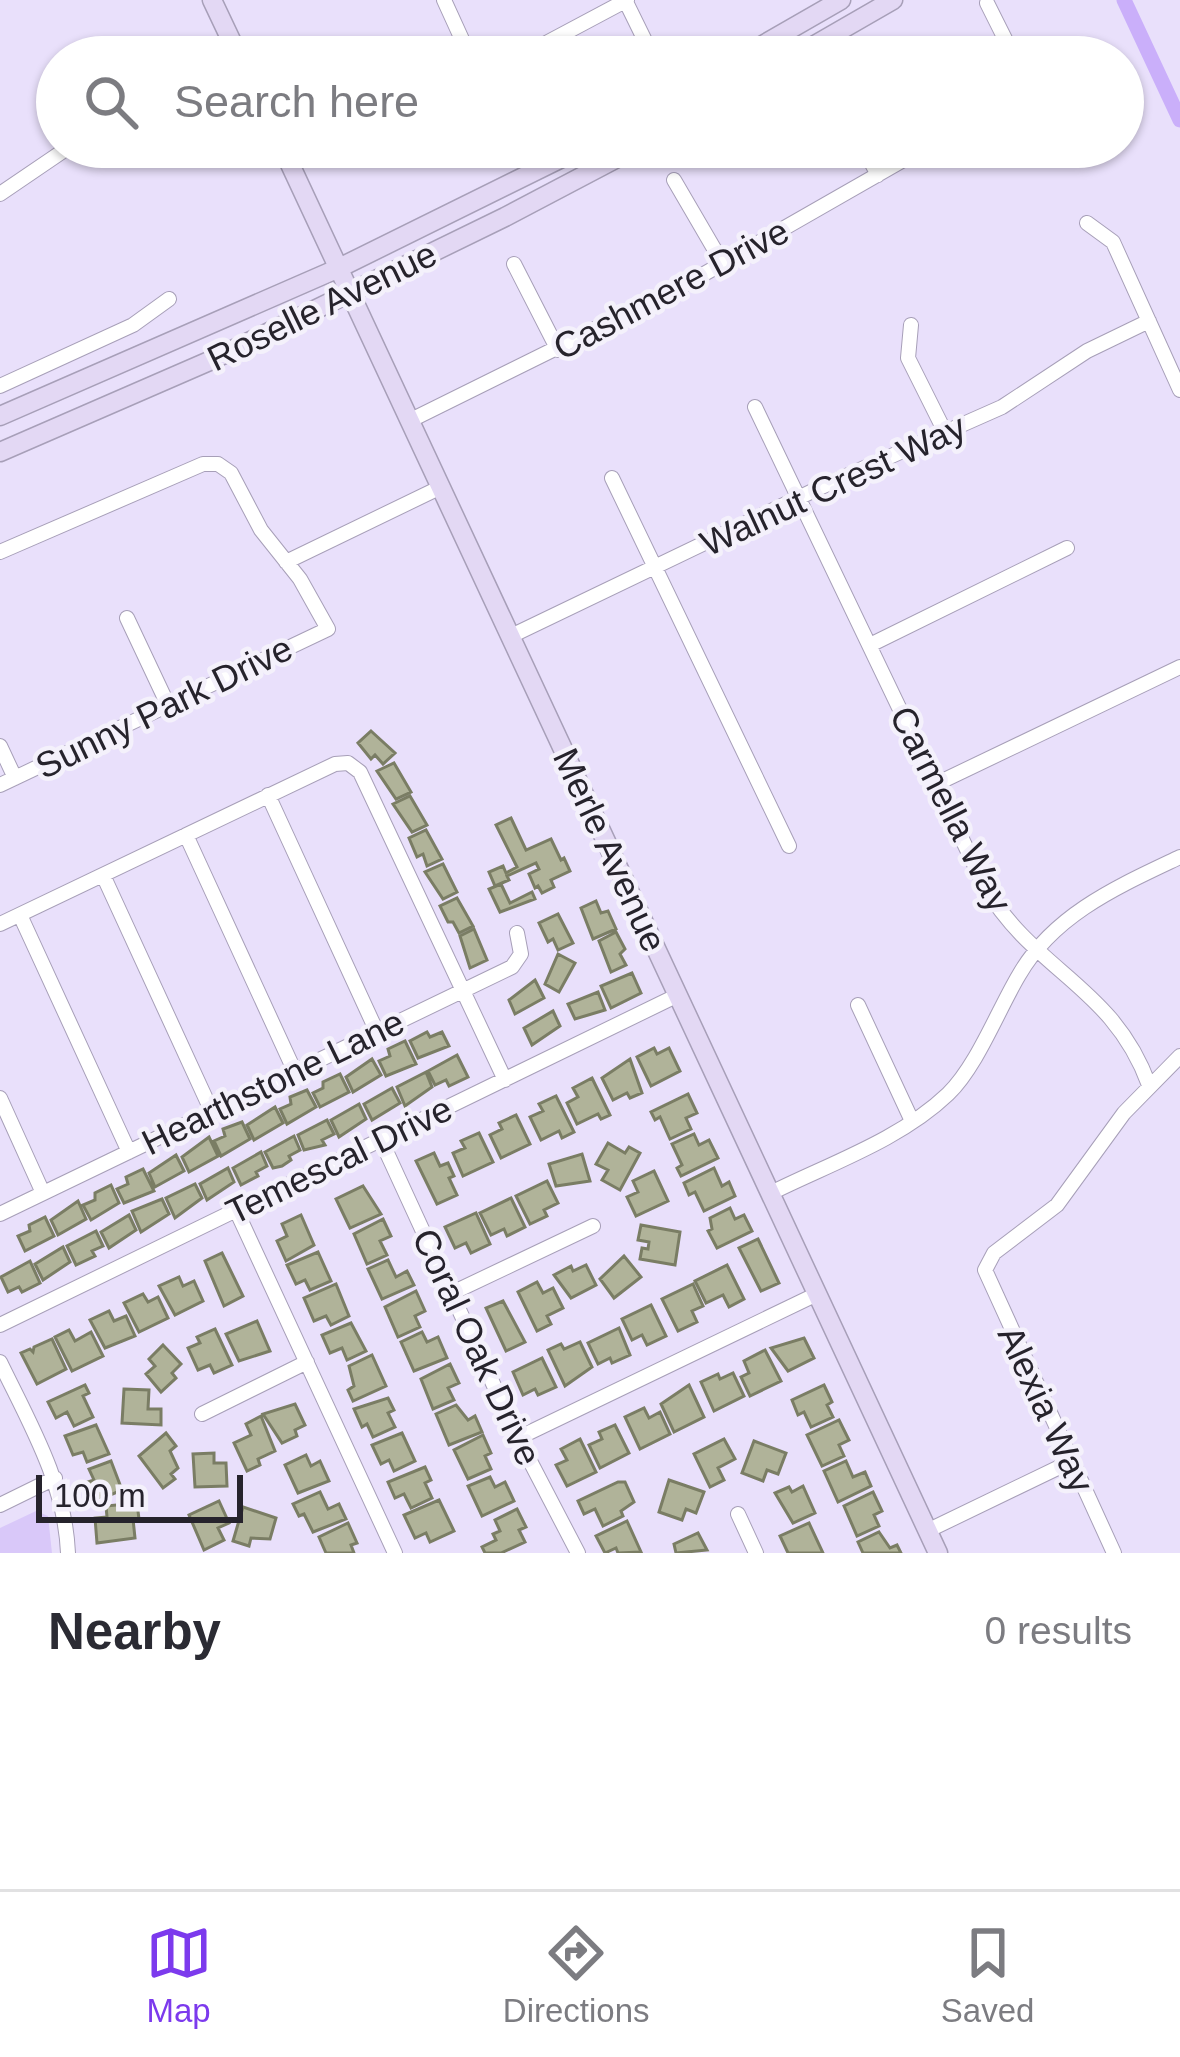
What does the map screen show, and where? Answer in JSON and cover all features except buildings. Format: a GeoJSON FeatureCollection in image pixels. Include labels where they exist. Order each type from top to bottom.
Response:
{"type":"FeatureCollection","features":[{"type":"Feature","properties":{"kind":"street"},"geometry":{"type":"LineString","coordinates":[[212,0],[229,36]]}},
{"type":"Feature","properties":{"kind":"street"},"geometry":{"type":"LineString","coordinates":[[444,0],[460,36]]}},
{"type":"Feature","properties":{"kind":"street"},"geometry":{"type":"LineString","coordinates":[[559,36],[626,0],[643,36]]}},
{"type":"Feature","properties":{"kind":"street"},"geometry":{"type":"LineString","coordinates":[[778,36],[841,0]]}},
{"type":"Feature","properties":{"kind":"street"},"geometry":{"type":"LineString","coordinates":[[830,36],[893,0]]}},
{"type":"Feature","properties":{"kind":"street"},"geometry":{"type":"LineString","coordinates":[[987,3],[1004,36]]}},
{"type":"Feature","properties":{"kind":"street"},"geometry":{"type":"LineString","coordinates":[[2,187],[36,167]]}},
{"type":"Feature","properties":{"kind":"street","name":"Merle Avenue"},"geometry":{"type":"LineString","coordinates":[[292,168],[938,1553]]}},
{"type":"Feature","properties":{"kind":"street","name":"Roselle Avenue"},"geometry":{"type":"LineString","coordinates":[[0,416],[339,268],[541,168]]}},
{"type":"Feature","properties":{"kind":"street","name":"Roselle Avenue"},"geometry":{"type":"LineString","coordinates":[[0,452],[214,359],[598,168]]}},
{"type":"Feature","properties":{"kind":"street"},"geometry":{"type":"LineString","coordinates":[[874,168],[878,175]]}},
{"type":"Feature","properties":{"kind":"street","name":"Cashmere Drive"},"geometry":{"type":"LineString","coordinates":[[411,420],[723,264],[890,168]]}},
{"type":"Feature","properties":{"kind":"street"},"geometry":{"type":"LineString","coordinates":[[674,180],[723,264]]}},
{"type":"Feature","properties":{"kind":"street"},"geometry":{"type":"LineString","coordinates":[[1087,223],[1113,242],[1180,390]]}},
{"type":"Feature","properties":{"kind":"street"},"geometry":{"type":"LineString","coordinates":[[514,264],[558,350]]}},
{"type":"Feature","properties":{"kind":"street"},"geometry":{"type":"LineString","coordinates":[[0,386],[133,325],[169,299]]}},
{"type":"Feature","properties":{"kind":"street","name":"Walnut Crest Way"},"geometry":{"type":"LineString","coordinates":[[511,636],[800,497],[946,434],[1024,395],[1088,351],[1149,322]]}},
{"type":"Feature","properties":{"kind":"street"},"geometry":{"type":"LineString","coordinates":[[911,325],[908,358],[946,434]]}},
{"type":"Feature","properties":{"kind":"street","name":"Carmella Way"},"geometry":{"type":"LineString","coordinates":[[755,407],[996,906],[1035,952],[1080,985],[1117,1022],[1149,1085]]}},
{"type":"Feature","properties":{"kind":"street"},"geometry":{"type":"LineString","coordinates":[[0,552],[202,464],[218,464],[231,473],[260,530],[286,562],[441,487]]}},
{"type":"Feature","properties":{"kind":"street"},"geometry":{"type":"LineString","coordinates":[[612,478],[789,846]]}},
{"type":"Feature","properties":{"kind":"street"},"geometry":{"type":"LineString","coordinates":[[870,644],[1067,548]]}},
{"type":"Feature","properties":{"kind":"street","name":"Sunny Park Drive"},"geometry":{"type":"LineString","coordinates":[[8,782],[328,629],[286,562]]}},
{"type":"Feature","properties":{"kind":"street"},"geometry":{"type":"LineString","coordinates":[[128,618],[168,705]]}},
{"type":"Feature","properties":{"kind":"street"},"geometry":{"type":"LineString","coordinates":[[936,784],[1180,667]]}},
{"type":"Feature","properties":{"kind":"street"},"geometry":{"type":"LineString","coordinates":[[0,746],[8,782]]}},
{"type":"Feature","properties":{"kind":"street"},"geometry":{"type":"LineString","coordinates":[[0,924],[334,764],[348,763],[360,772],[505,1079]]}},
{"type":"Feature","properties":{"kind":"street"},"geometry":{"type":"LineString","coordinates":[[268,795],[377,1032]]}},
{"type":"Feature","properties":{"kind":"street"},"geometry":{"type":"LineString","coordinates":[[186,835],[295,1072]]}},
{"type":"Feature","properties":{"kind":"street"},"geometry":{"type":"LineString","coordinates":[[771,1193],[912,1120],[952,1090],[1035,952],[1094,899],[1180,857]]}},
{"type":"Feature","properties":{"kind":"street"},"geometry":{"type":"LineString","coordinates":[[103,875],[212,1112]]}},
{"type":"Feature","properties":{"kind":"street"},"geometry":{"type":"LineString","coordinates":[[20,915],[129,1152]]}},
{"type":"Feature","properties":{"kind":"street","name":"Hearthstone Lane"},"geometry":{"type":"LineString","coordinates":[[0,1214],[517,963],[521,946],[517,933]]}},
{"type":"Feature","properties":{"kind":"street","name":"Temescal Drive"},"geometry":{"type":"LineString","coordinates":[[1,1323],[678,995]]}},
{"type":"Feature","properties":{"kind":"street"},"geometry":{"type":"LineString","coordinates":[[858,1006],[912,1120]]}},
{"type":"Feature","properties":{"kind":"street"},"geometry":{"type":"LineString","coordinates":[[1149,1085],[1180,1057]]}},
{"type":"Feature","properties":{"kind":"street","name":"Alexia Way"},"geometry":{"type":"LineString","coordinates":[[1114,1553],[987,1280],[987,1264],[994,1253],[1057,1205],[1149,1085]]}},
{"type":"Feature","properties":{"kind":"street"},"geometry":{"type":"LineString","coordinates":[[0,1098],[43,1193]]}},
{"type":"Feature","properties":{"kind":"street","name":"Coral Oak Drive"},"geometry":{"type":"LineString","coordinates":[[381,1140],[518,1438],[578,1553]]}},
{"type":"Feature","properties":{"kind":"street"},"geometry":{"type":"LineString","coordinates":[[236,1210],[395,1553]]}},
{"type":"Feature","properties":{"kind":"street"},"geometry":{"type":"LineString","coordinates":[[452,1293],[593,1226]]}},
{"type":"Feature","properties":{"kind":"street"},"geometry":{"type":"LineString","coordinates":[[518,1438],[817,1294]]}},
{"type":"Feature","properties":{"kind":"street"},"geometry":{"type":"LineString","coordinates":[[0,1362],[55,1478],[68,1553]]}},
{"type":"Feature","properties":{"kind":"street"},"geometry":{"type":"LineString","coordinates":[[202,1414],[307,1362]]}},
{"type":"Feature","properties":{"kind":"street"},"geometry":{"type":"LineString","coordinates":[[927,1531],[1070,1462]]}},
{"type":"Feature","properties":{"kind":"street"},"geometry":{"type":"LineString","coordinates":[[0,1505],[55,1478]]}},
{"type":"Feature","properties":{"kind":"street"},"geometry":{"type":"LineString","coordinates":[[739,1514],[756,1553]]}},
{"type":"Feature","properties":{"kind":"shaded area"},"geometry":{"type":"Polygon","coordinates":[[[36,1511],[48,1516],[52,1553],[0,1553],[0,1528],[36,1511]]]}},
{"type":"Feature","properties":{"kind":"waterway"},"geometry":{"type":"LineString","coordinates":[[1124,0],[1141,36]]}},
{"type":"Feature","properties":{"kind":"waterway"},"geometry":{"type":"LineString","coordinates":[[1144,43],[1180,120]]}}]}
